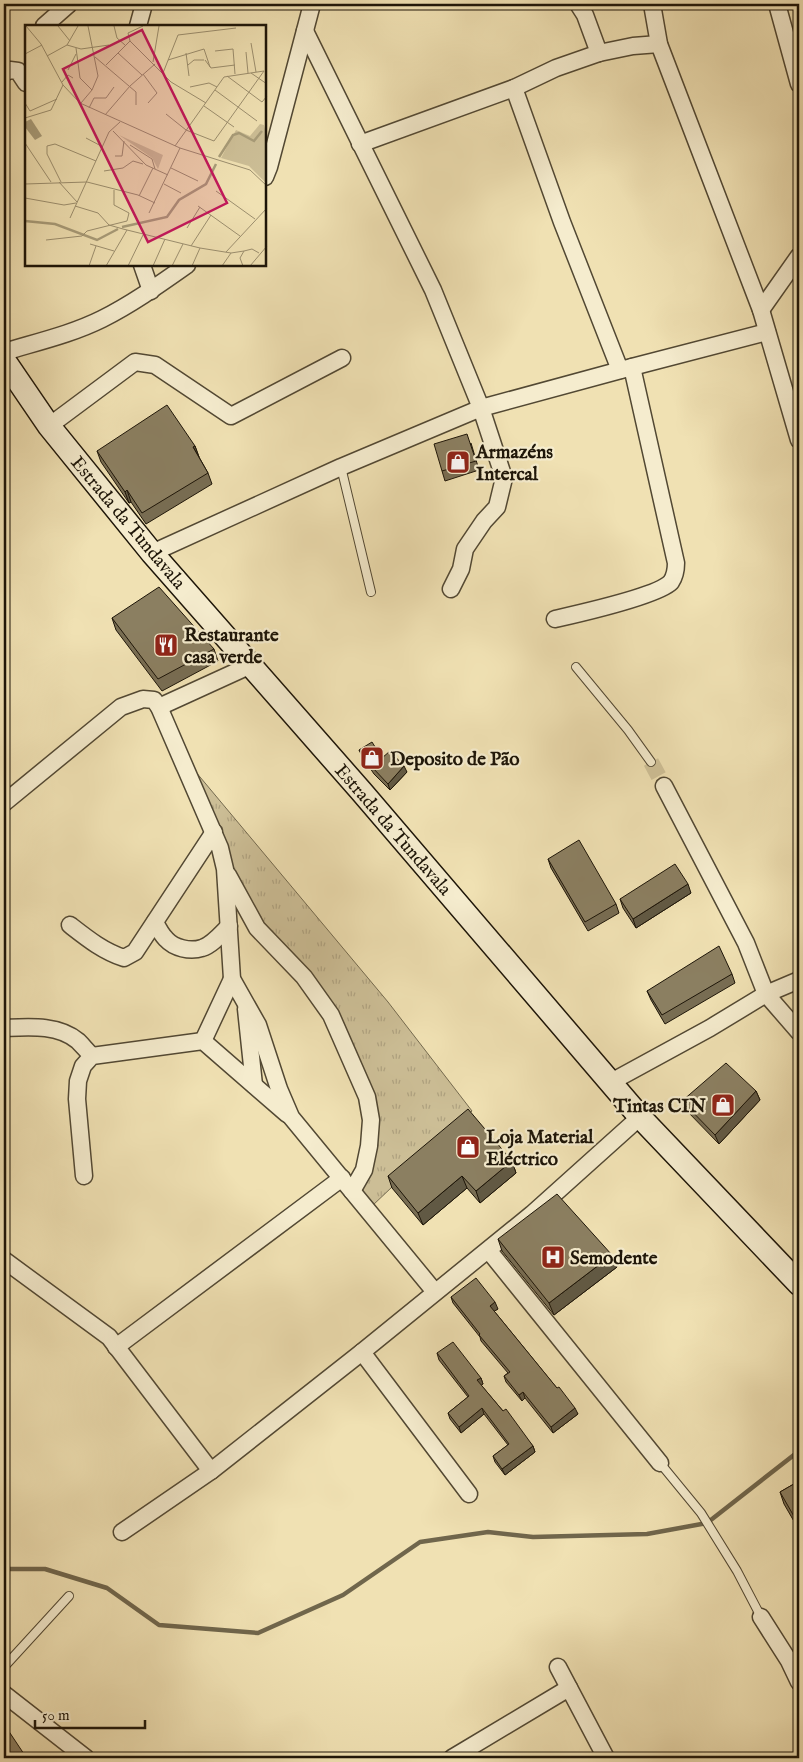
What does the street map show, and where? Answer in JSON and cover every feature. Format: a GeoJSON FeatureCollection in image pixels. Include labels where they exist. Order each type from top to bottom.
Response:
{"type":"FeatureCollection","features":[{"type":"Feature","properties":{"kind":"main road","name":"Estrada da Tundavala"},"geometry":{"type":"LineString","coordinates":[[4,360],[49,426],[152,554],[251,664],[640,1117],[799,1284]]}},
{"type":"Feature","properties":{"kind":"street"},"geometry":{"type":"LineString","coordinates":[[45,25],[69,4]]}},
{"type":"Feature","properties":{"kind":"street"},"geometry":{"type":"LineString","coordinates":[[138,25],[144,4]]}},
{"type":"Feature","properties":{"kind":"street"},"geometry":{"type":"LineString","coordinates":[[266,174],[312,4]]}},
{"type":"Feature","properties":{"kind":"street"},"geometry":{"type":"LineString","coordinates":[[578,4],[585,15],[600,54]]}},
{"type":"Feature","properties":{"kind":"street"},"geometry":{"type":"LineString","coordinates":[[652,4],[659,44],[761,310],[799,437]]}},
{"type":"Feature","properties":{"kind":"street"},"geometry":{"type":"LineString","coordinates":[[777,4],[799,84]]}},
{"type":"Feature","properties":{"kind":"street"},"geometry":{"type":"LineString","coordinates":[[305,30],[433,290],[481,408],[504,478],[497,507],[476,531],[464,549],[461,569],[452,589]]}},
{"type":"Feature","properties":{"kind":"street"},"geometry":{"type":"LineString","coordinates":[[360,144],[514,88],[556,68],[633,46],[659,44]]}},
{"type":"Feature","properties":{"kind":"street"},"geometry":{"type":"LineString","coordinates":[[4,73],[10,70],[18,71],[25,82]]}},
{"type":"Feature","properties":{"kind":"street"},"geometry":{"type":"LineString","coordinates":[[514,88],[562,222],[626,368],[676,563],[676,573],[670,582],[660,589],[599,609],[555,619]]}},
{"type":"Feature","properties":{"kind":"street"},"geometry":{"type":"LineString","coordinates":[[761,310],[799,256]]}},
{"type":"Feature","properties":{"kind":"street"},"geometry":{"type":"LineString","coordinates":[[142,266],[151,291]]}},
{"type":"Feature","properties":{"kind":"street"},"geometry":{"type":"LineString","coordinates":[[4,352],[58,336],[101,319],[151,291],[186,266]]}},
{"type":"Feature","properties":{"kind":"street"},"geometry":{"type":"LineString","coordinates":[[152,554],[341,467],[481,408],[767,332]]}},
{"type":"Feature","properties":{"kind":"street"},"geometry":{"type":"LineString","coordinates":[[49,426],[134,362],[155,365],[231,416],[342,358]]}},
{"type":"Feature","properties":{"kind":"street"},"geometry":{"type":"LineString","coordinates":[[159,707],[251,664]]}},
{"type":"Feature","properties":{"kind":"street"},"geometry":{"type":"LineString","coordinates":[[6,797],[121,707],[143,699],[154,700],[159,707],[214,832],[225,869],[257,928],[304,977],[331,1015],[367,1097],[371,1120],[369,1146],[364,1170],[352,1190]]}},
{"type":"Feature","properties":{"kind":"street"},"geometry":{"type":"LineString","coordinates":[[664,786],[746,943],[766,994],[799,1032]]}},
{"type":"Feature","properties":{"kind":"street"},"geometry":{"type":"LineString","coordinates":[[70,925],[93,943],[112,954],[124,958],[135,952],[214,832]]}},
{"type":"Feature","properties":{"kind":"street"},"geometry":{"type":"LineString","coordinates":[[225,869],[232,979],[258,1025],[278,1089],[291,1117]]}},
{"type":"Feature","properties":{"kind":"street"},"geometry":{"type":"LineString","coordinates":[[155,922],[166,940],[178,948],[188,950],[202,948],[214,941],[229,926]]}},
{"type":"Feature","properties":{"kind":"street"},"geometry":{"type":"LineString","coordinates":[[203,1041],[232,979]]}},
{"type":"Feature","properties":{"kind":"street"},"geometry":{"type":"LineString","coordinates":[[611,1082],[710,1028],[766,994],[799,980]]}},
{"type":"Feature","properties":{"kind":"street"},"geometry":{"type":"LineString","coordinates":[[245,1002],[254,1085]]}},
{"type":"Feature","properties":{"kind":"street"},"geometry":{"type":"LineString","coordinates":[[4,1028],[36,1027],[66,1034],[77,1040],[92,1056]]}},
{"type":"Feature","properties":{"kind":"street"},"geometry":{"type":"LineString","coordinates":[[84,1176],[78,1099],[78,1081],[83,1066],[92,1056],[203,1041],[291,1117],[435,1292]]}},
{"type":"Feature","properties":{"kind":"street"},"geometry":{"type":"LineString","coordinates":[[122,1532],[211,1471],[362,1352],[532,1214],[640,1117]]}},
{"type":"Feature","properties":{"kind":"street"},"geometry":{"type":"LineString","coordinates":[[116,1347],[342,1178]]}},
{"type":"Feature","properties":{"kind":"street"},"geometry":{"type":"LineString","coordinates":[[489,1250],[660,1463]]}},
{"type":"Feature","properties":{"kind":"street"},"geometry":{"type":"LineString","coordinates":[[4,1260],[108,1337],[211,1471]]}},
{"type":"Feature","properties":{"kind":"street"},"geometry":{"type":"LineString","coordinates":[[362,1352],[469,1494]]}},
{"type":"Feature","properties":{"kind":"street"},"geometry":{"type":"LineString","coordinates":[[761,1617],[799,1682]]}},
{"type":"Feature","properties":{"kind":"street"},"geometry":{"type":"LineString","coordinates":[[558,1667],[606,1758]]}},
{"type":"Feature","properties":{"kind":"street"},"geometry":{"type":"LineString","coordinates":[[452,1758],[569,1688]]}},
{"type":"Feature","properties":{"kind":"street"},"geometry":{"type":"LineString","coordinates":[[4,1694],[86,1758]]}},
{"type":"Feature","properties":{"kind":"lane"},"geometry":{"type":"LineString","coordinates":[[341,467],[371,592]]}},
{"type":"Feature","properties":{"kind":"lane"},"geometry":{"type":"LineString","coordinates":[[576,667],[628,730],[651,762]]}},
{"type":"Feature","properties":{"kind":"lane"},"geometry":{"type":"LineString","coordinates":[[660,1463],[701,1513],[737,1571],[761,1617]]}},
{"type":"Feature","properties":{"kind":"lane"},"geometry":{"type":"LineString","coordinates":[[4,1667],[70,1596]]}},
{"type":"Feature","properties":{"kind":"green space"},"geometry":{"type":"Polygon","coordinates":[[[190,765],[388,1002],[472,1111],[372,1206],[358,1193],[372,1089],[270,937],[245,895],[227,857],[190,765]]]}},
{"type":"Feature","properties":{"kind":"building"},"geometry":{"type":"Polygon","coordinates":[[[167,405],[195,446],[193,447],[208,473],[142,513],[97,451],[167,405]]]}},
{"type":"Feature","properties":{"kind":"building","name":"Armazéns Intercal"},"geometry":{"type":"Polygon","coordinates":[[[467,434],[476,461],[442,471],[434,444],[467,434]]]}},
{"type":"Feature","properties":{"kind":"building","name":"Restaurante casa verde"},"geometry":{"type":"Polygon","coordinates":[[[159,587],[214,649],[158,679],[112,618],[159,587]]]}},
{"type":"Feature","properties":{"kind":"building"},"geometry":{"type":"Polygon","coordinates":[[[372,742],[382,758],[390,751],[404,766],[388,784],[359,750],[372,742]]]}},
{"type":"Feature","properties":{"kind":"building"},"geometry":{"type":"Polygon","coordinates":[[[579,840],[616,904],[585,922],[548,859],[579,840]]]}},
{"type":"Feature","properties":{"kind":"building"},"geometry":{"type":"Polygon","coordinates":[[[675,864],[688,884],[633,919],[620,899],[675,864]]]}},
{"type":"Feature","properties":{"kind":"building"},"geometry":{"type":"Polygon","coordinates":[[[719,946],[732,974],[662,1015],[647,991],[719,946]]]}},
{"type":"Feature","properties":{"kind":"building","name":"Tintas CIN"},"geometry":{"type":"Polygon","coordinates":[[[726,1063],[756,1091],[715,1135],[682,1101],[726,1063]]]}},
{"type":"Feature","properties":{"kind":"building","name":"Loja Material Eléctrico"},"geometry":{"type":"Polygon","coordinates":[[[468,1109],[512,1161],[476,1191],[462,1176],[418,1213],[388,1176],[468,1109]]]}},
{"type":"Feature","properties":{"kind":"building"},"geometry":{"type":"Polygon","coordinates":[[[557,1194],[612,1255],[549,1303],[498,1239],[557,1194]]]}},
{"type":"Feature","properties":{"kind":"building"},"geometry":{"type":"Polygon","coordinates":[[[476,1278],[495,1302],[490,1306],[575,1408],[551,1427],[523,1392],[519,1395],[504,1376],[510,1372],[451,1297],[476,1278]]]}},
{"type":"Feature","properties":{"kind":"building"},"geometry":{"type":"Polygon","coordinates":[[[453,1342],[481,1378],[477,1380],[503,1411],[506,1409],[533,1446],[502,1469],[493,1456],[509,1444],[482,1408],[459,1427],[448,1413],[469,1396],[437,1353],[453,1342]]]}},
{"type":"Feature","properties":{"kind":"building"},"geometry":{"type":"Polygon","coordinates":[[[799,1481],[799,1525],[780,1492],[799,1481]]]}},
{"type":"Feature","properties":{"kind":"building"},"geometry":{"type":"Polygon","coordinates":[[[4,1724],[24,1754],[16,1758],[7,1758],[4,1753],[4,1724]]]}},
{"type":"Feature","properties":{"kind":"waterway"},"geometry":{"type":"LineString","coordinates":[[4,1569],[45,1569],[107,1588],[159,1625],[258,1633],[343,1595],[420,1542],[488,1532],[533,1537],[647,1534],[707,1523],[799,1451]]}},
{"type":"Feature","properties":{"kind":"tunnel"},"geometry":{"type":"LineString","coordinates":[[651,762],[664,786]]}},
{"type":"Feature","properties":{"kind":"place","name":"Armazéns Intercal"},"geometry":{"type":"Point","coordinates":[458,462]}},
{"type":"Feature","properties":{"kind":"place","name":"Restaurante casa verde"},"geometry":{"type":"Point","coordinates":[166,645]}},
{"type":"Feature","properties":{"kind":"place","name":"Deposito de Pão"},"geometry":{"type":"Point","coordinates":[372,758]}},
{"type":"Feature","properties":{"kind":"place","name":"Tintas CIN"},"geometry":{"type":"Point","coordinates":[723,1105]}},
{"type":"Feature","properties":{"kind":"place","name":"Loja Material Eléctrico"},"geometry":{"type":"Point","coordinates":[468,1147]}},
{"type":"Feature","properties":{"kind":"place","name":"Semodente"},"geometry":{"type":"Point","coordinates":[553,1257]}}]}
